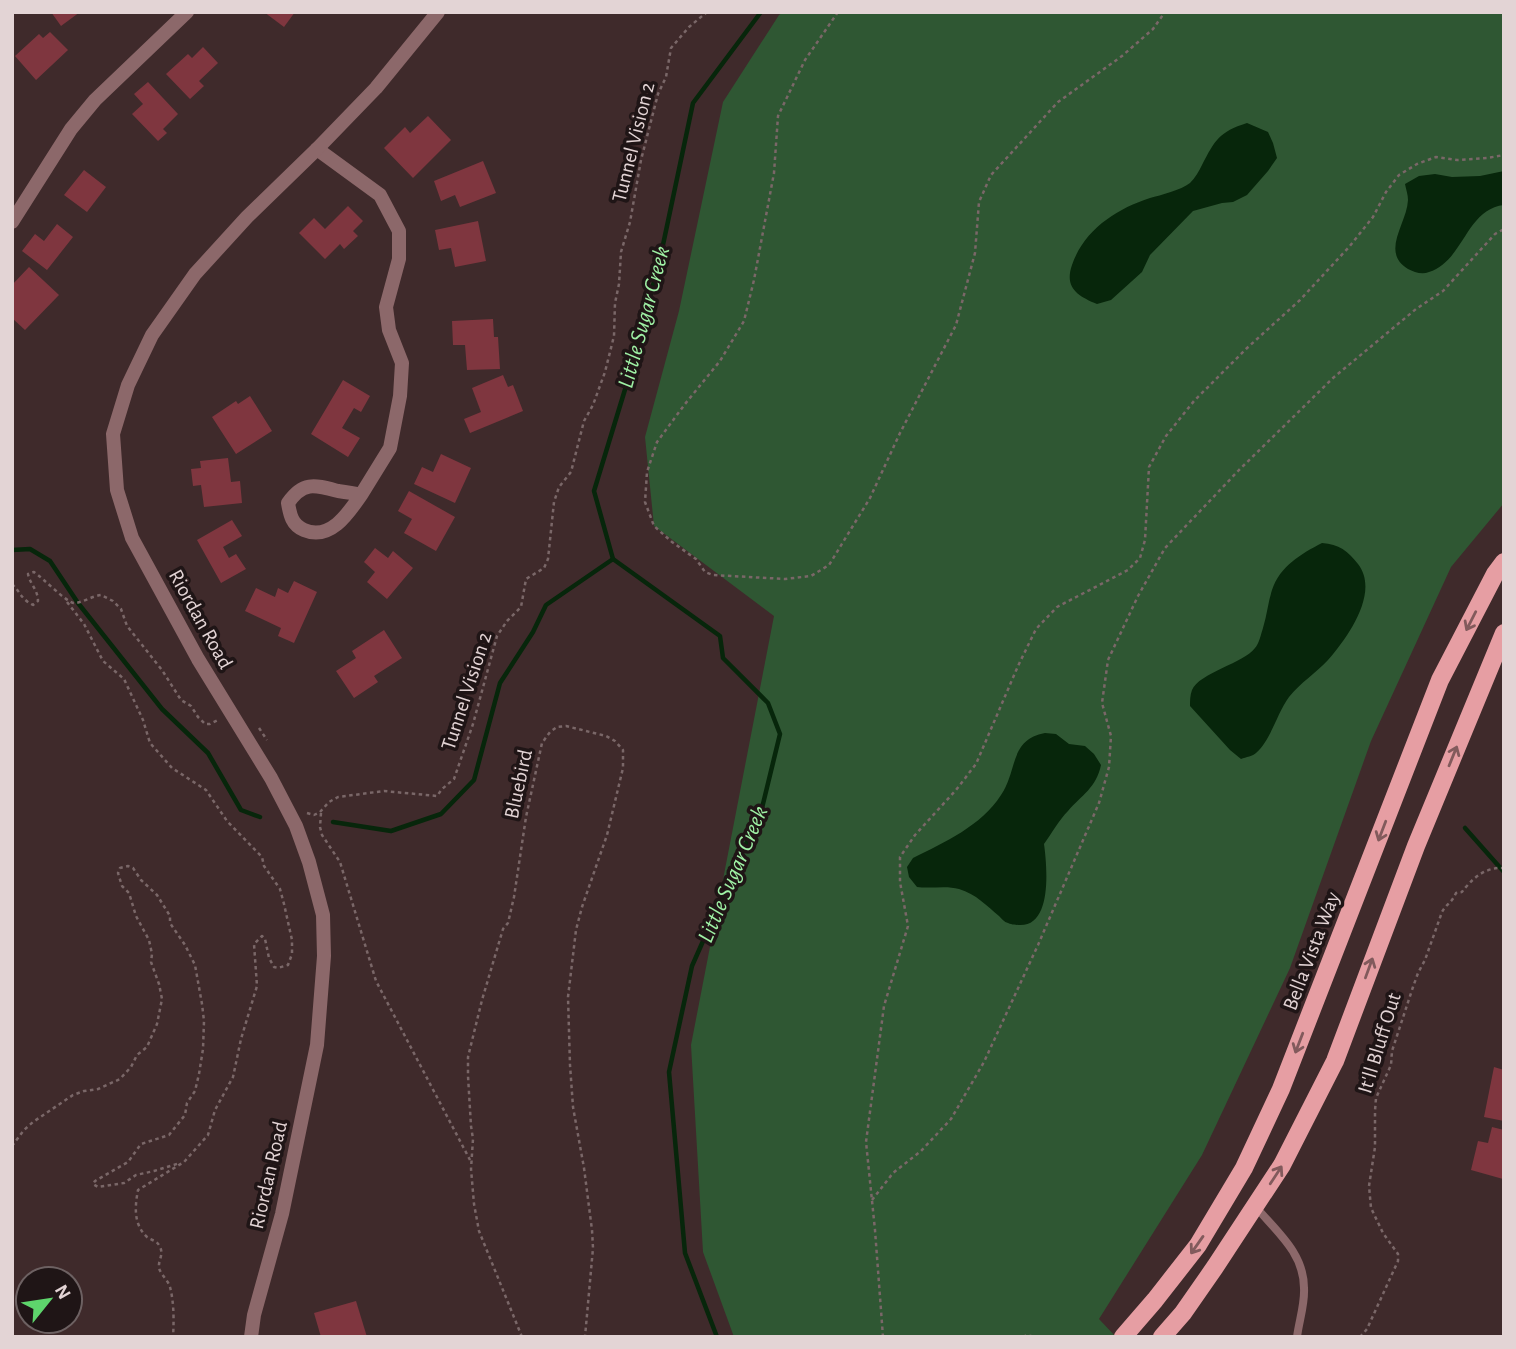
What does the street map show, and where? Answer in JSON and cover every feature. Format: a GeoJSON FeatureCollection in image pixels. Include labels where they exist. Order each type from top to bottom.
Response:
{"type":"FeatureCollection","features":[{"type":"Feature","properties":{"kind":"main road","name":"Bella Vista Way"},"geometry":{"type":"LineString","coordinates":[[1123,1337],[1198,1244],[1244,1168],[1281,1089],[1440,680],[1504,562]]}},
{"type":"Feature","properties":{"kind":"main road"},"geometry":{"type":"LineString","coordinates":[[1163,1337],[1209,1276],[1282,1165],[1335,1061],[1416,846],[1504,632]]}},
{"type":"Feature","properties":{"kind":"street"},"geometry":{"type":"LineString","coordinates":[[12,222],[72,129],[95,100],[187,12]]}},
{"type":"Feature","properties":{"kind":"street","name":"Riordan Road"},"geometry":{"type":"LineString","coordinates":[[251,1337],[254,1315],[282,1214],[317,1045],[324,956],[323,915],[296,826],[271,778],[198,659],[132,538],[117,491],[113,434],[128,385],[152,335],[195,274],[247,217],[376,88],[438,12]]}},
{"type":"Feature","properties":{"kind":"street"},"geometry":{"type":"LineString","coordinates":[[317,149],[380,195],[399,232],[399,259],[386,307],[389,330],[402,363],[400,396],[390,448],[361,495],[349,513],[325,532],[312,533],[298,527],[290,516],[288,503],[295,493],[305,487],[319,485],[361,495]]}},
{"type":"Feature","properties":{"kind":"lane"},"geometry":{"type":"LineString","coordinates":[[1255,1206],[1297,1255],[1302,1268],[1305,1290],[1297,1337]]}},
{"type":"Feature","properties":{"kind":"path","name":"Tunnel Vision 2"},"geometry":{"type":"LineString","coordinates":[[304,810],[314,815],[338,797],[384,791],[437,796],[454,779],[473,724],[497,636],[521,607],[526,579],[544,568],[548,559],[554,502],[559,486],[571,472],[584,421],[605,372],[614,336],[621,252],[630,222],[641,160],[666,77],[671,48],[689,27],[707,12]]}},
{"type":"Feature","properties":{"kind":"path"},"geometry":{"type":"LineString","coordinates":[[838,12],[805,60],[778,116],[774,173],[744,321],[720,360],[657,442],[648,472],[645,502],[654,526],[696,559],[705,572],[713,575],[785,579],[811,576],[829,565],[870,498],[956,325],[975,253],[979,202],[991,175],[1058,102],[1153,30],[1165,12]]}},
{"type":"Feature","properties":{"kind":"path"},"geometry":{"type":"LineString","coordinates":[[883,1337],[866,1142],[884,1006],[908,926],[900,882],[900,857],[915,835],[976,764],[1036,629],[1057,607],[1128,570],[1140,558],[1144,540],[1149,467],[1166,436],[1194,401],[1300,300],[1349,247],[1373,217],[1386,192],[1399,175],[1436,157],[1457,160],[1504,155]]}},
{"type":"Feature","properties":{"kind":"path"},"geometry":{"type":"LineString","coordinates":[[872,1200],[893,1172],[921,1152],[951,1119],[984,1062],[1038,945],[1099,803],[1109,767],[1111,736],[1102,703],[1108,660],[1138,596],[1165,548],[1239,470],[1333,378],[1416,309],[1443,291],[1495,234],[1504,229]]}},
{"type":"Feature","properties":{"kind":"path"},"geometry":{"type":"LineString","coordinates":[[12,584],[24,601],[33,605],[38,601],[38,594],[28,574],[34,572],[65,599],[83,624],[103,661],[124,679],[143,720],[150,743],[172,768],[206,790],[227,821],[262,858],[264,866],[280,889],[292,940],[292,954],[288,965],[278,968],[274,967],[269,958],[262,936],[254,944],[257,986],[233,1077],[215,1110],[208,1135],[184,1162],[138,1190],[135,1210],[138,1224],[147,1237],[156,1241],[160,1247],[160,1270],[170,1284],[173,1337]]}},
{"type":"Feature","properties":{"kind":"path"},"geometry":{"type":"LineString","coordinates":[[65,599],[78,603],[101,595],[113,601],[121,610],[127,626],[162,670],[181,700],[191,706],[198,718],[205,724],[210,724],[231,713]]}},
{"type":"Feature","properties":{"kind":"path"},"geometry":{"type":"LineString","coordinates":[[257,725],[268,744]]}},
{"type":"Feature","properties":{"kind":"path","name":"Bluebird"},"geometry":{"type":"LineString","coordinates":[[522,1337],[479,1231],[471,1163],[473,1139],[468,1057],[503,929],[508,923],[542,743],[557,727],[566,726],[606,736],[615,741],[623,750],[624,768],[607,835],[576,930],[568,997],[573,1107],[584,1168],[593,1248],[585,1337]]}},
{"type":"Feature","properties":{"kind":"path"},"geometry":{"type":"LineString","coordinates":[[322,810],[322,835],[340,862],[376,981],[471,1163]]}},
{"type":"Feature","properties":{"kind":"path"},"geometry":{"type":"LineString","coordinates":[[12,1146],[33,1122],[74,1095],[98,1089],[120,1079],[131,1067],[136,1055],[147,1047],[157,1024],[162,999],[151,962],[149,940],[136,916],[129,893],[121,886],[119,879],[120,869],[128,866],[133,868],[157,895],[195,965],[203,1012],[204,1048],[195,1091],[187,1103],[185,1115],[173,1132],[141,1144],[128,1162],[93,1184],[98,1187],[124,1183],[136,1175],[184,1162]]}},
{"type":"Feature","properties":{"kind":"path","name":"It'll Bluff Out"},"geometry":{"type":"LineString","coordinates":[[1360,1337],[1367,1329],[1398,1261],[1398,1254],[1383,1233],[1371,1208],[1369,1186],[1375,1147],[1376,1098],[1391,1065],[1392,1051],[1413,987],[1442,912],[1446,905],[1452,902],[1456,893],[1478,876],[1492,868],[1504,868]]}},
{"type":"Feature","properties":{"kind":"path"},"geometry":{"type":"LineString","coordinates":[[1023,1337],[1035,1337]]}},
{"type":"Feature","properties":{"kind":"shaded area"},"geometry":{"type":"Polygon","coordinates":[[[783,12],[1504,12],[1504,503],[1451,567],[1371,741],[1290,968],[1202,1155],[1099,1319],[1116,1337],[734,1337],[703,1252],[691,1045],[774,616],[654,526],[645,437],[679,311],[723,102],[783,12]]]}},
{"type":"Feature","properties":{"kind":"shaded area"},"geometry":{"type":"Polygon","coordinates":[[[1247,123],[1268,132],[1277,158],[1247,195],[1233,202],[1193,211],[1150,255],[1142,272],[1111,300],[1097,304],[1074,290],[1070,280],[1072,265],[1084,241],[1093,231],[1125,208],[1190,183],[1219,138],[1247,123]]]}},
{"type":"Feature","properties":{"kind":"shaded area"},"geometry":{"type":"Polygon","coordinates":[[[1504,171],[1504,205],[1481,216],[1441,266],[1421,273],[1408,269],[1400,262],[1395,246],[1407,209],[1405,184],[1419,176],[1480,176],[1504,171]]]}},
{"type":"Feature","properties":{"kind":"shaded area"},"geometry":{"type":"Polygon","coordinates":[[[1322,543],[1347,552],[1364,575],[1365,588],[1359,614],[1328,660],[1289,697],[1261,748],[1255,754],[1241,759],[1190,706],[1192,690],[1203,678],[1255,648],[1272,590],[1280,574],[1299,556],[1322,543]]]}},
{"type":"Feature","properties":{"kind":"shaded area"},"geometry":{"type":"Polygon","coordinates":[[[1045,733],[1056,734],[1069,744],[1085,746],[1101,765],[1092,785],[1044,844],[1045,894],[1037,917],[1029,923],[1010,924],[965,891],[949,887],[917,887],[909,877],[907,867],[913,858],[962,832],[983,816],[1001,795],[1025,742],[1045,733]]]}},
{"type":"Feature","properties":{"kind":"building"},"geometry":{"type":"Polygon","coordinates":[[[51,12],[80,12],[61,26],[51,12]]]}},
{"type":"Feature","properties":{"kind":"building"},"geometry":{"type":"Polygon","coordinates":[[[264,12],[295,12],[284,27],[264,12]]]}},
{"type":"Feature","properties":{"kind":"building"},"geometry":{"type":"Polygon","coordinates":[[[50,32],[68,50],[36,80],[15,56],[39,34],[43,38],[50,32]]]}},
{"type":"Feature","properties":{"kind":"building"},"geometry":{"type":"Polygon","coordinates":[[[203,47],[218,63],[199,81],[204,86],[190,99],[166,74],[188,54],[192,58],[203,47]]]}},
{"type":"Feature","properties":{"kind":"building"},"geometry":{"type":"Polygon","coordinates":[[[148,82],[178,114],[163,129],[167,133],[158,141],[132,114],[143,104],[134,94],[148,82]]]}},
{"type":"Feature","properties":{"kind":"building"},"geometry":{"type":"Polygon","coordinates":[[[428,116],[451,140],[413,178],[384,148],[405,127],[410,133],[428,116]]]}},
{"type":"Feature","properties":{"kind":"building"},"geometry":{"type":"Polygon","coordinates":[[[483,161],[496,193],[460,207],[455,195],[441,201],[434,181],[483,161]]]}},
{"type":"Feature","properties":{"kind":"building"},"geometry":{"type":"Polygon","coordinates":[[[84,170],[106,187],[87,212],[64,195],[84,170]]]}},
{"type":"Feature","properties":{"kind":"building"},"geometry":{"type":"Polygon","coordinates":[[[348,206],[363,221],[353,231],[358,236],[344,249],[340,244],[325,259],[299,233],[314,218],[325,229],[348,206]]]}},
{"type":"Feature","properties":{"kind":"building"},"geometry":{"type":"Polygon","coordinates":[[[478,221],[486,261],[455,267],[451,248],[439,250],[435,230],[478,221]]]}},
{"type":"Feature","properties":{"kind":"building"},"geometry":{"type":"Polygon","coordinates":[[[57,224],[73,237],[47,270],[22,251],[35,234],[44,241],[57,224]]]}},
{"type":"Feature","properties":{"kind":"building"},"geometry":{"type":"Polygon","coordinates":[[[29,267],[59,295],[25,330],[12,318],[12,285],[29,267]]]}},
{"type":"Feature","properties":{"kind":"building"},"geometry":{"type":"Polygon","coordinates":[[[493,319],[494,337],[498,337],[500,369],[467,370],[465,345],[453,345],[452,321],[493,319]]]}},
{"type":"Feature","properties":{"kind":"building"},"geometry":{"type":"Polygon","coordinates":[[[503,375],[508,387],[513,385],[523,411],[470,433],[464,419],[481,412],[472,388],[503,375]]]}},
{"type":"Feature","properties":{"kind":"building"},"geometry":{"type":"Polygon","coordinates":[[[343,380],[370,396],[361,412],[354,408],[342,428],[360,438],[348,457],[311,434],[343,380]]]}},
{"type":"Feature","properties":{"kind":"building"},"geometry":{"type":"Polygon","coordinates":[[[250,396],[272,431],[236,454],[212,417],[236,401],[238,404],[250,396]]]}},
{"type":"Feature","properties":{"kind":"building"},"geometry":{"type":"Polygon","coordinates":[[[441,454],[471,468],[455,503],[414,484],[422,467],[433,472],[441,454]]]}},
{"type":"Feature","properties":{"kind":"building"},"geometry":{"type":"Polygon","coordinates":[[[228,458],[231,482],[240,481],[242,503],[204,507],[201,485],[193,486],[191,469],[201,468],[200,461],[228,458]]]}},
{"type":"Feature","properties":{"kind":"building"},"geometry":{"type":"Polygon","coordinates":[[[409,491],[455,517],[436,551],[404,533],[412,519],[398,511],[409,491]]]}},
{"type":"Feature","properties":{"kind":"building"},"geometry":{"type":"Polygon","coordinates":[[[232,520],[242,536],[223,547],[229,558],[236,554],[246,569],[221,583],[197,540],[232,520]]]}},
{"type":"Feature","properties":{"kind":"building"},"geometry":{"type":"Polygon","coordinates":[[[375,548],[388,558],[393,551],[413,568],[387,599],[367,582],[375,572],[364,562],[375,548]]]}},
{"type":"Feature","properties":{"kind":"building"},"geometry":{"type":"Polygon","coordinates":[[[294,581],[317,592],[294,643],[278,636],[281,628],[245,611],[256,588],[275,597],[278,588],[288,593],[294,581]]]}},
{"type":"Feature","properties":{"kind":"building"},"geometry":{"type":"Polygon","coordinates":[[[384,630],[402,658],[374,676],[378,682],[354,698],[336,671],[356,658],[352,651],[384,630]]]}},
{"type":"Feature","properties":{"kind":"building"},"geometry":{"type":"Polygon","coordinates":[[[1494,1067],[1504,1070],[1504,1121],[1484,1117],[1494,1067]]]}},
{"type":"Feature","properties":{"kind":"building"},"geometry":{"type":"Polygon","coordinates":[[[1492,1127],[1504,1130],[1503,1179],[1471,1170],[1478,1141],[1488,1143],[1492,1127]]]}},
{"type":"Feature","properties":{"kind":"building"},"geometry":{"type":"Polygon","coordinates":[[[356,1301],[367,1337],[321,1337],[314,1313],[356,1301]]]}},
{"type":"Feature","properties":{"kind":"waterway","name":"Little Sugar Creek"},"geometry":{"type":"LineString","coordinates":[[717,1337],[685,1253],[669,1072],[692,966],[762,808],[780,734],[768,703],[723,658],[720,636],[613,559],[594,491],[627,383],[660,259],[693,103],[761,12]]}},
{"type":"Feature","properties":{"kind":"waterway"},"geometry":{"type":"LineString","coordinates":[[12,550],[30,549],[50,561],[78,603],[162,709],[208,753],[241,810],[260,817]]}},
{"type":"Feature","properties":{"kind":"waterway"},"geometry":{"type":"LineString","coordinates":[[333,822],[391,831],[441,814],[474,780],[500,683],[533,632],[546,605],[613,559]]}},
{"type":"Feature","properties":{"kind":"waterway"},"geometry":{"type":"LineString","coordinates":[[1465,828],[1504,872]]}}]}
